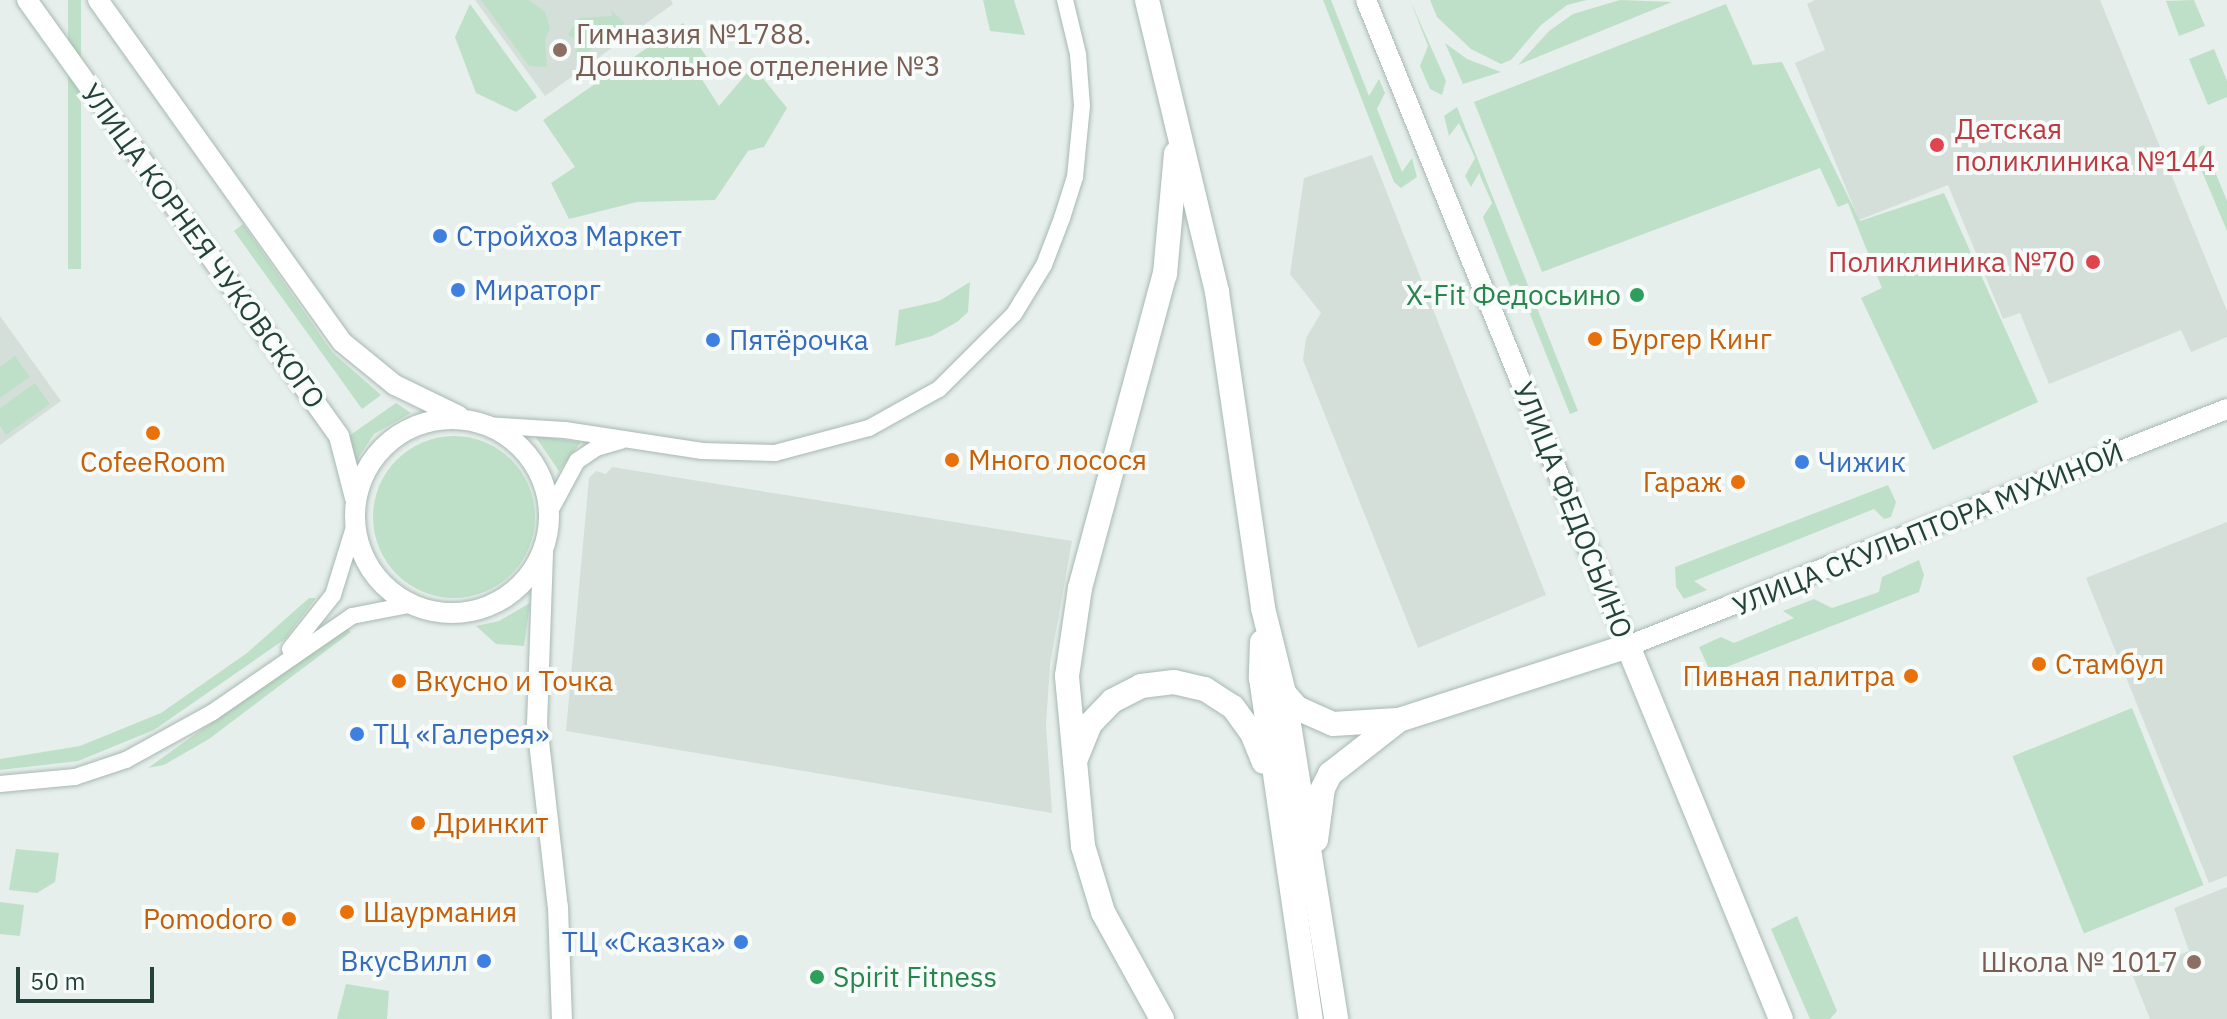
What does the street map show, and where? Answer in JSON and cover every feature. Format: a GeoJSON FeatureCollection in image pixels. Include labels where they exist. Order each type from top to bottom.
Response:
{"type":"FeatureCollection","features":[{"type":"Feature","properties":{"kind":"main road"},"geometry":{"type":"LineString","coordinates":[[1147,0],[1217,292],[1263,608],[1284,693],[1336,1019]]}},
{"type":"Feature","properties":{"kind":"main road"},"geometry":{"type":"LineString","coordinates":[[1162,1019],[1103,912],[1083,846],[1067,676],[1072,631],[1165,274],[1178,127]]}},
{"type":"Feature","properties":{"kind":"main road"},"geometry":{"type":"LineString","coordinates":[[1263,608],[1261,678],[1311,1019]]}},
{"type":"Feature","properties":{"kind":"main road"},"geometry":{"type":"LineString","coordinates":[[1284,693],[1297,708],[1333,724],[1399,720],[1628,646]]}},
{"type":"Feature","properties":{"kind":"main road","name":"УЛИЦА ФЕДОСЬИНО"},"geometry":{"type":"LineString","coordinates":[[1628,646],[1781,1019]]}},
{"type":"Feature","properties":{"kind":"main road"},"geometry":{"type":"LineString","coordinates":[[1074,763],[1090,724],[1112,701],[1157,682],[1190,684],[1220,697],[1244,719],[1277,793]]}},
{"type":"Feature","properties":{"kind":"main road"},"geometry":{"type":"LineString","coordinates":[[1313,879],[1318,815],[1330,774],[1399,720]]}},
{"type":"Feature","properties":{"kind":"street","name":"УЛИЦА КОРНЕЯ ЧУКОВСКОГО"},"geometry":{"type":"LineString","coordinates":[[27,0],[339,436],[356,501]]}},
{"type":"Feature","properties":{"kind":"street","name":"УЛИЦА КОРНЕЯ ЧУКОВСКОГО"},"geometry":{"type":"LineString","coordinates":[[98,0],[342,342],[404,390],[480,424],[530,459],[545,490],[549,513],[544,547],[537,724],[558,907],[562,1019]]}},
{"type":"Feature","properties":{"kind":"street"},"geometry":{"type":"LineString","coordinates":[[480,424],[745,454],[828,443],[911,407],[987,346],[1044,265],[1075,177],[1081,80],[1065,0]]}},
{"type":"Feature","properties":{"kind":"street","name":"УЛИЦА ФЕДОСЬИНО"},"geometry":{"type":"LineString","coordinates":[[1366,0],[1628,646]]}},
{"type":"Feature","properties":{"kind":"street","name":"УЛИЦА СКУЛЬПТОРА МУХИНОЙ"},"geometry":{"type":"LineString","coordinates":[[1628,646],[2227,409]]}},
{"type":"Feature","properties":{"kind":"street","name":"УЛИЦА КОРНЕЯ ЧУКОВСКОГО"},"geometry":{"type":"LineString","coordinates":[[480,424],[440,420],[398,436],[367,469],[356,501],[355,524],[360,547],[377,577],[413,604],[458,612],[491,604],[519,585],[544,547]]}},
{"type":"Feature","properties":{"kind":"street"},"geometry":{"type":"LineString","coordinates":[[549,513],[577,461],[596,448],[626,440]]}},
{"type":"Feature","properties":{"kind":"street"},"geometry":{"type":"LineString","coordinates":[[266,673],[333,595],[355,524]]}},
{"type":"Feature","properties":{"kind":"street"},"geometry":{"type":"LineString","coordinates":[[0,784],[75,777],[126,760],[185,730],[352,616],[413,604]]}},
{"type":"Feature","properties":{"kind":"shaded area","name":"Гимназия №1788. Дошкольное отделение №3"},"geometry":{"type":"Polygon","coordinates":[[[475,0],[671,0],[673,4],[545,96],[475,0]]]}},
{"type":"Feature","properties":{"kind":"shaded area"},"geometry":{"type":"Polygon","coordinates":[[[1815,0],[2100,0],[2227,311],[2227,337],[2191,352],[2181,330],[2049,384],[2020,313],[2003,319],[1948,185],[1859,220],[1795,63],[1825,50],[1807,4],[1815,0]]]}},
{"type":"Feature","properties":{"kind":"shaded area"},"geometry":{"type":"Polygon","coordinates":[[[1372,155],[1546,595],[1418,648],[1303,360],[1306,338],[1321,313],[1290,274],[1304,178],[1372,155]]]}},
{"type":"Feature","properties":{"kind":"shaded area"},"geometry":{"type":"Polygon","coordinates":[[[0,316],[61,401],[0,445],[0,316]]]}},
{"type":"Feature","properties":{"kind":"shaded area"},"geometry":{"type":"Polygon","coordinates":[[[612,467],[1072,541],[1050,664],[1046,725],[1052,813],[566,731],[589,478],[596,471],[606,474],[612,467]]]}},
{"type":"Feature","properties":{"kind":"shaded area"},"geometry":{"type":"Polygon","coordinates":[[[2227,522],[2227,876],[2209,883],[2086,578],[2227,522]]]}},
{"type":"Feature","properties":{"kind":"shaded area","name":"Школа № 1017"},"geometry":{"type":"Polygon","coordinates":[[[2227,887],[2227,1019],[2150,1019],[2132,974],[2189,951],[2174,908],[2227,887]]]}},
{"type":"Feature","properties":{"kind":"green space"},"geometry":{"type":"Polygon","coordinates":[[[68,0],[81,0],[81,269],[68,269],[68,0]]]}},
{"type":"Feature","properties":{"kind":"green space"},"geometry":{"type":"Polygon","coordinates":[[[481,0],[529,0],[545,12],[550,29],[545,40],[547,67],[529,66],[481,0]]]}},
{"type":"Feature","properties":{"kind":"green space"},"geometry":{"type":"Polygon","coordinates":[[[983,0],[1014,0],[1025,35],[990,31],[983,0]]]}},
{"type":"Feature","properties":{"kind":"green space"},"geometry":{"type":"Polygon","coordinates":[[[1323,0],[1331,0],[1369,96],[1379,79],[1385,93],[1377,109],[1402,172],[1412,158],[1417,177],[1401,188],[1394,182],[1323,0]]]}},
{"type":"Feature","properties":{"kind":"green space"},"geometry":{"type":"Polygon","coordinates":[[[1410,0],[1446,81],[1442,95],[1430,89],[1420,66],[1428,46],[1410,0]]]}},
{"type":"Feature","properties":{"kind":"green space"},"geometry":{"type":"Polygon","coordinates":[[[1430,0],[1587,0],[1567,5],[1541,25],[1511,60],[1501,64],[1471,49],[1437,17],[1430,0]]]}},
{"type":"Feature","properties":{"kind":"green space"},"geometry":{"type":"Polygon","coordinates":[[[1620,0],[1672,2],[1518,65],[1549,31],[1573,14],[1620,0]]]}},
{"type":"Feature","properties":{"kind":"green space"},"geometry":{"type":"Polygon","coordinates":[[[2194,0],[2205,26],[2179,36],[2166,1],[2194,0]]]}},
{"type":"Feature","properties":{"kind":"green space"},"geometry":{"type":"Polygon","coordinates":[[[470,4],[537,97],[516,112],[476,93],[455,37],[470,4]]]}},
{"type":"Feature","properties":{"kind":"green space"},"geometry":{"type":"Polygon","coordinates":[[[1726,4],[1753,65],[1782,62],[1860,221],[1944,193],[2038,402],[1933,450],[1861,298],[1882,288],[1848,203],[1838,207],[1820,168],[1542,272],[1474,102],[1726,4]]]}},
{"type":"Feature","properties":{"kind":"green space"},"geometry":{"type":"Polygon","coordinates":[[[611,10],[625,23],[579,59],[575,52],[582,43],[568,35],[579,18],[612,16],[611,10]]]}},
{"type":"Feature","properties":{"kind":"green space"},"geometry":{"type":"Polygon","coordinates":[[[683,23],[715,69],[701,78],[719,106],[753,66],[787,108],[764,147],[748,151],[715,200],[637,202],[569,219],[551,183],[575,167],[543,120],[683,23]]]}},
{"type":"Feature","properties":{"kind":"green space"},"geometry":{"type":"Polygon","coordinates":[[[1445,43],[1467,59],[1501,72],[1463,84],[1445,43]]]}},
{"type":"Feature","properties":{"kind":"green space"},"geometry":{"type":"Polygon","coordinates":[[[2214,49],[2227,81],[2227,97],[2208,105],[2189,59],[2214,49]]]}},
{"type":"Feature","properties":{"kind":"green space"},"geometry":{"type":"Polygon","coordinates":[[[1457,107],[1578,411],[1570,414],[1518,284],[1510,286],[1483,217],[1492,203],[1479,173],[1471,187],[1465,176],[1475,158],[1459,123],[1449,136],[1444,116],[1457,107]]]}},
{"type":"Feature","properties":{"kind":"green space"},"geometry":{"type":"Polygon","coordinates":[[[2204,145],[2227,201],[2227,231],[2193,150],[2204,145]]]}},
{"type":"Feature","properties":{"kind":"green space"},"geometry":{"type":"Polygon","coordinates":[[[243,224],[332,352],[381,395],[362,409],[234,231],[243,224]]]}},
{"type":"Feature","properties":{"kind":"green space"},"geometry":{"type":"Polygon","coordinates":[[[970,282],[968,312],[957,322],[932,336],[895,346],[899,310],[939,301],[970,282]]]}},
{"type":"Feature","properties":{"kind":"green space"},"geometry":{"type":"Polygon","coordinates":[[[15,356],[30,377],[0,398],[0,367],[15,356]]]}},
{"type":"Feature","properties":{"kind":"green space"},"geometry":{"type":"Polygon","coordinates":[[[35,383],[50,404],[6,435],[0,426],[0,408],[35,383]]]}},
{"type":"Feature","properties":{"kind":"green space"},"geometry":{"type":"Polygon","coordinates":[[[396,403],[411,413],[374,434],[356,461],[346,438],[396,403]]]}},
{"type":"Feature","properties":{"kind":"green space"},"geometry":{"type":"Polygon","coordinates":[[[454,436],[485,442],[511,460],[529,486],[535,517],[529,548],[511,574],[485,592],[454,598],[423,592],[397,574],[379,548],[373,517],[379,486],[397,460],[423,442],[454,436]]]}},
{"type":"Feature","properties":{"kind":"green space"},"geometry":{"type":"Polygon","coordinates":[[[535,436],[581,442],[559,471],[535,436]]]}},
{"type":"Feature","properties":{"kind":"green space"},"geometry":{"type":"Polygon","coordinates":[[[1888,485],[1896,502],[1891,517],[1884,519],[1874,509],[1694,581],[1707,590],[1684,599],[1676,587],[1675,567],[1888,485]]]}},
{"type":"Feature","properties":{"kind":"green space"},"geometry":{"type":"Polygon","coordinates":[[[1919,560],[1924,575],[1919,592],[1711,673],[1699,647],[1721,637],[1734,643],[1794,618],[1783,611],[1814,599],[1832,608],[1879,592],[1882,577],[1919,560]]]}},
{"type":"Feature","properties":{"kind":"green space"},"geometry":{"type":"Polygon","coordinates":[[[309,598],[316,598],[285,639],[154,730],[78,761],[0,770],[0,759],[80,746],[161,713],[247,653],[309,598]]]}},
{"type":"Feature","properties":{"kind":"green space"},"geometry":{"type":"Polygon","coordinates":[[[530,603],[524,646],[496,644],[476,626],[499,621],[530,603]]]}},
{"type":"Feature","properties":{"kind":"green space"},"geometry":{"type":"Polygon","coordinates":[[[345,627],[351,632],[209,739],[164,765],[148,768],[345,627]]]}},
{"type":"Feature","properties":{"kind":"green space"},"geometry":{"type":"Polygon","coordinates":[[[2132,708],[2204,885],[2084,933],[2012,756],[2132,708]]]}},
{"type":"Feature","properties":{"kind":"green space"},"geometry":{"type":"Polygon","coordinates":[[[16,849],[59,853],[55,882],[37,893],[9,890],[16,849]]]}},
{"type":"Feature","properties":{"kind":"green space"},"geometry":{"type":"Polygon","coordinates":[[[0,902],[24,905],[20,936],[0,934],[0,902]]]}},
{"type":"Feature","properties":{"kind":"green space"},"geometry":{"type":"Polygon","coordinates":[[[1797,916],[1837,1011],[1830,1019],[1810,1019],[1771,929],[1797,916]]]}},
{"type":"Feature","properties":{"kind":"green space"},"geometry":{"type":"Polygon","coordinates":[[[346,984],[389,991],[387,1019],[337,1019],[346,984]]]}},
{"type":"Feature","properties":{"kind":"place","name":"Гимназия №1788. Дошкольное отделение №3"},"geometry":{"type":"Point","coordinates":[560,50]}},
{"type":"Feature","properties":{"kind":"place","name":"Детская поликлиника №144"},"geometry":{"type":"Point","coordinates":[1937,145]}},
{"type":"Feature","properties":{"kind":"place","name":"Стройхоз Маркет"},"geometry":{"type":"Point","coordinates":[440,236]}},
{"type":"Feature","properties":{"kind":"place","name":"Поликлиника №70"},"geometry":{"type":"Point","coordinates":[2093,262]}},
{"type":"Feature","properties":{"kind":"place","name":"Мираторг"},"geometry":{"type":"Point","coordinates":[458,290]}},
{"type":"Feature","properties":{"kind":"place","name":"X-Fit Федосьино"},"geometry":{"type":"Point","coordinates":[1637,295]}},
{"type":"Feature","properties":{"kind":"place","name":"Бургер Кинг"},"geometry":{"type":"Point","coordinates":[1595,339]}},
{"type":"Feature","properties":{"kind":"place","name":"Пятёрочка"},"geometry":{"type":"Point","coordinates":[713,340]}},
{"type":"Feature","properties":{"kind":"place","name":"CofeeRoom"},"geometry":{"type":"Point","coordinates":[153,433]}},
{"type":"Feature","properties":{"kind":"place","name":"Много лосося"},"geometry":{"type":"Point","coordinates":[952,460]}},
{"type":"Feature","properties":{"kind":"place","name":"Чижик"},"geometry":{"type":"Point","coordinates":[1802,462]}},
{"type":"Feature","properties":{"kind":"place","name":"Гараж"},"geometry":{"type":"Point","coordinates":[1738,482]}},
{"type":"Feature","properties":{"kind":"place","name":"Стамбул"},"geometry":{"type":"Point","coordinates":[2039,664]}},
{"type":"Feature","properties":{"kind":"place","name":"Пивная палитра"},"geometry":{"type":"Point","coordinates":[1911,676]}},
{"type":"Feature","properties":{"kind":"place","name":"Вкусно и Точка"},"geometry":{"type":"Point","coordinates":[399,681]}},
{"type":"Feature","properties":{"kind":"place","name":"ТЦ «Галерея»"},"geometry":{"type":"Point","coordinates":[357,734]}},
{"type":"Feature","properties":{"kind":"place","name":"Дринкит"},"geometry":{"type":"Point","coordinates":[418,823]}},
{"type":"Feature","properties":{"kind":"place","name":"Шаурмания"},"geometry":{"type":"Point","coordinates":[347,912]}},
{"type":"Feature","properties":{"kind":"place","name":"Pomodoro"},"geometry":{"type":"Point","coordinates":[289,919]}},
{"type":"Feature","properties":{"kind":"place","name":"ТЦ «Сказка»"},"geometry":{"type":"Point","coordinates":[741,942]}},
{"type":"Feature","properties":{"kind":"place","name":"ВкусВилл"},"geometry":{"type":"Point","coordinates":[484,961]}},
{"type":"Feature","properties":{"kind":"place","name":"Школа № 1017"},"geometry":{"type":"Point","coordinates":[2194,962]}},
{"type":"Feature","properties":{"kind":"place","name":"Spirit Fitness"},"geometry":{"type":"Point","coordinates":[817,977]}}]}
